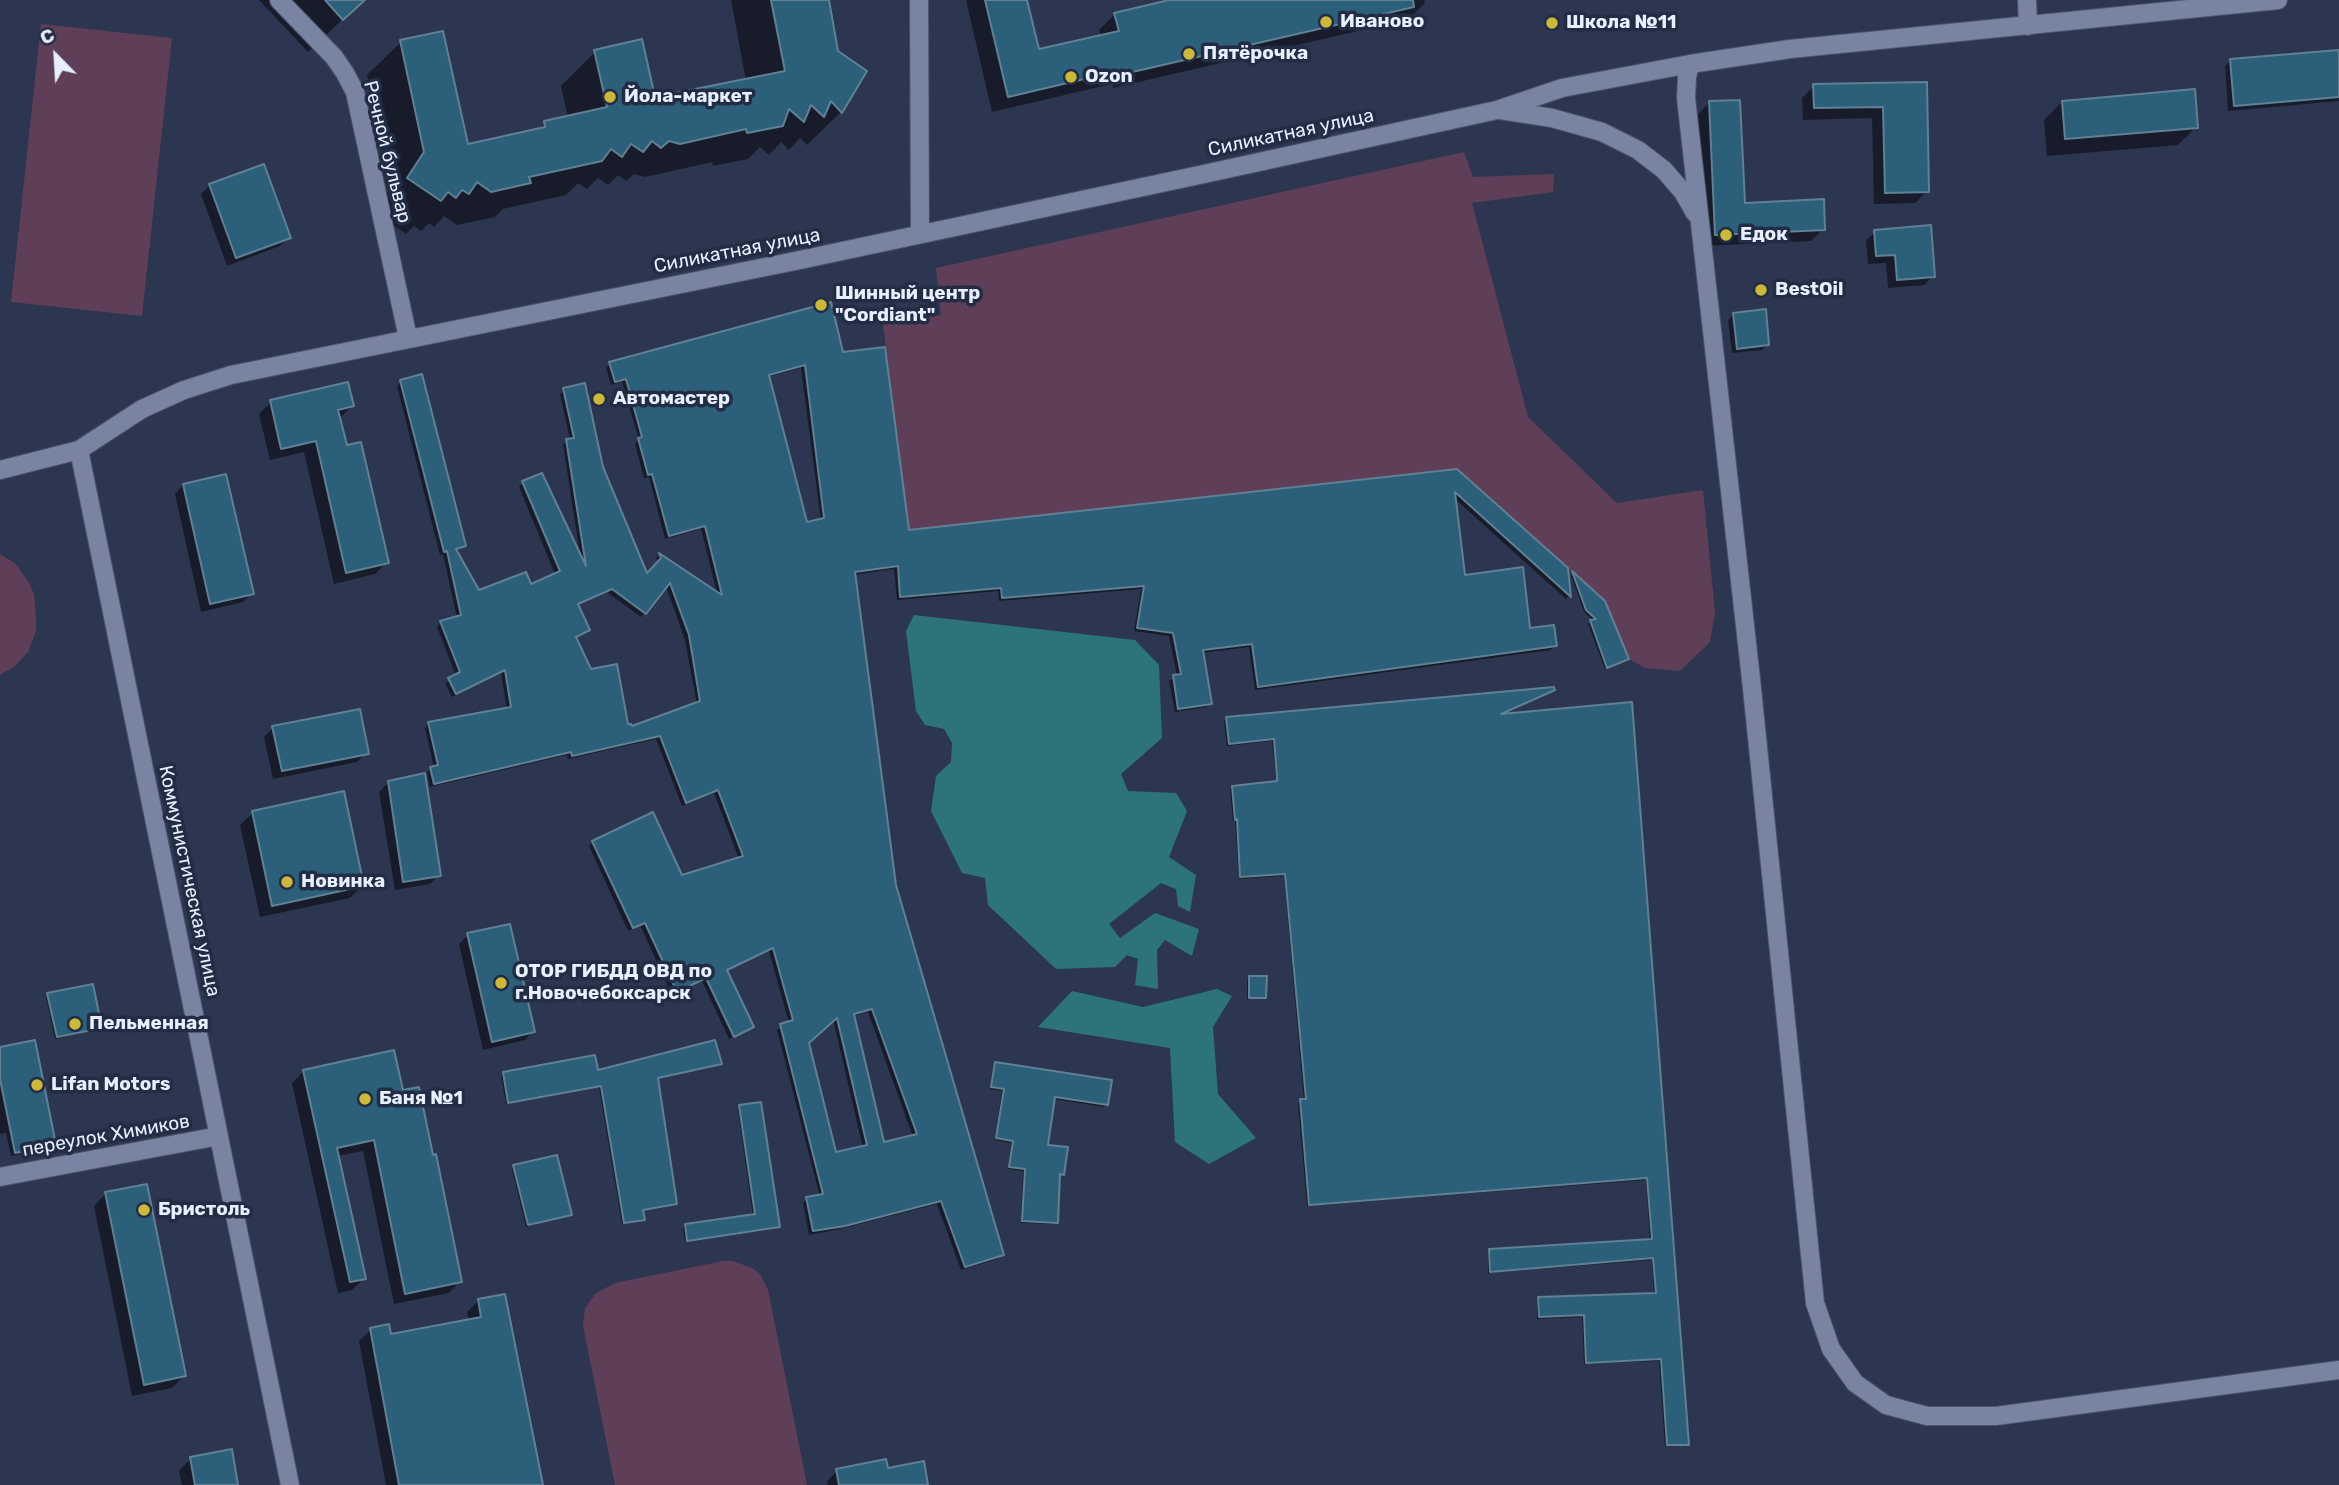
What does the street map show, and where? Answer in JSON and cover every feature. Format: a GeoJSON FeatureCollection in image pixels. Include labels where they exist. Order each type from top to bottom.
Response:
{"type":"FeatureCollection","features":[{"type":"Feature","properties":{"kind":"street","name":"Речной бульвар"},"geometry":{"type":"LineString","coordinates":[[279,0],[334,57],[355,92],[408,338]]}},
{"type":"Feature","properties":{"kind":"street"},"geometry":{"type":"LineString","coordinates":[[919,0],[920,234]]}},
{"type":"Feature","properties":{"kind":"street"},"geometry":{"type":"LineString","coordinates":[[2027,0],[2028,26]]}},
{"type":"Feature","properties":{"kind":"street"},"geometry":{"type":"LineString","coordinates":[[1497,110],[1562,88],[1689,64],[1790,50],[2278,0]]}},
{"type":"Feature","properties":{"kind":"street"},"geometry":{"type":"LineString","coordinates":[[1689,64],[1686,98],[1754,707],[1815,1303],[1832,1349],[1855,1383],[1886,1405],[1927,1416],[1996,1416],[2339,1370]]}},
{"type":"Feature","properties":{"kind":"street","name":"Силикатная улица"},"geometry":{"type":"LineString","coordinates":[[0,470],[79,450],[142,410],[184,390],[231,375],[920,234],[1497,110]]}},
{"type":"Feature","properties":{"kind":"street"},"geometry":{"type":"LineString","coordinates":[[1497,110],[1565,121],[1602,132],[1638,150],[1664,170],[1683,192],[1699,219]]}},
{"type":"Feature","properties":{"kind":"street","name":"Коммунистическая улица"},"geometry":{"type":"LineString","coordinates":[[79,450],[290,1485]]}},
{"type":"Feature","properties":{"kind":"street","name":"переулок Химиков"},"geometry":{"type":"LineString","coordinates":[[0,1177],[219,1136]]}},
{"type":"Feature","properties":{"kind":"shaded area"},"geometry":{"type":"Polygon","coordinates":[[[41,24],[172,38],[142,316],[11,302],[41,24]]]}},
{"type":"Feature","properties":{"kind":"shaded area"},"geometry":{"type":"Polygon","coordinates":[[[1464,152],[1473,177],[1554,174],[1553,192],[1472,203],[1528,417],[1617,503],[1703,490],[1715,612],[1710,642],[1680,671],[1645,668],[1629,659],[1605,601],[1457,469],[909,530],[883,324],[941,315],[936,268],[1464,152]]]}},
{"type":"Feature","properties":{"kind":"shaded area"},"geometry":{"type":"Polygon","coordinates":[[[0,554],[16,564],[29,583],[34,594],[36,631],[28,652],[15,666],[0,675],[0,554]]]}},
{"type":"Feature","properties":{"kind":"shaded area"},"geometry":{"type":"Polygon","coordinates":[[[914,615],[1135,640],[1159,665],[1162,738],[1121,774],[1128,791],[1176,793],[1187,811],[1169,857],[1196,875],[1190,912],[1178,906],[1176,889],[1161,883],[1109,924],[1120,938],[1155,913],[1199,929],[1192,956],[1165,940],[1157,950],[1158,989],[1135,985],[1138,959],[1127,955],[1115,967],[1056,969],[988,905],[985,878],[962,873],[931,811],[936,776],[951,762],[952,743],[944,729],[925,725],[916,711],[906,631],[914,615]]]}},
{"type":"Feature","properties":{"kind":"shaded area"},"geometry":{"type":"Polygon","coordinates":[[[1217,989],[1232,996],[1213,1027],[1218,1094],[1256,1138],[1209,1164],[1175,1142],[1170,1048],[1038,1027],[1072,991],[1143,1007],[1217,989]]]}},
{"type":"Feature","properties":{"kind":"shaded area"},"geometry":{"type":"Polygon","coordinates":[[[733,1261],[752,1268],[760,1274],[768,1290],[807,1485],[615,1485],[583,1326],[585,1308],[596,1293],[615,1283],[733,1261]]]}},
{"type":"Feature","properties":{"kind":"building"},"geometry":{"type":"Polygon","coordinates":[[[325,0],[365,0],[343,20],[325,0]]]}},
{"type":"Feature","properties":{"kind":"building"},"geometry":{"type":"Polygon","coordinates":[[[771,0],[829,0],[838,51],[867,71],[842,113],[831,101],[824,117],[811,105],[804,122],[789,109],[783,126],[747,133],[746,129],[680,144],[669,141],[661,148],[652,141],[643,152],[631,144],[622,157],[611,149],[602,161],[529,177],[531,183],[491,192],[477,182],[469,194],[462,190],[456,198],[448,192],[441,201],[407,178],[424,152],[400,40],[443,31],[468,144],[545,127],[544,121],[607,107],[594,50],[642,39],[655,97],[785,71],[771,0]]]}},
{"type":"Feature","properties":{"kind":"building"},"geometry":{"type":"Polygon","coordinates":[[[985,0],[1027,0],[1039,49],[1119,31],[1114,13],[1169,0],[1413,0],[1414,7],[1128,73],[1127,69],[1008,97],[985,0]]]}},
{"type":"Feature","properties":{"kind":"building"},"geometry":{"type":"Polygon","coordinates":[[[2339,50],[2339,97],[2234,106],[2230,59],[2339,50]]]}},
{"type":"Feature","properties":{"kind":"building"},"geometry":{"type":"Polygon","coordinates":[[[1927,82],[1929,192],[1885,193],[1883,107],[1814,108],[1813,84],[1927,82]]]}},
{"type":"Feature","properties":{"kind":"building"},"geometry":{"type":"Polygon","coordinates":[[[2195,89],[2198,128],[2065,139],[2062,101],[2195,89]]]}},
{"type":"Feature","properties":{"kind":"building"},"geometry":{"type":"Polygon","coordinates":[[[1740,100],[1745,203],[1824,199],[1825,230],[1715,235],[1709,101],[1740,100]]]}},
{"type":"Feature","properties":{"kind":"building"},"geometry":{"type":"Polygon","coordinates":[[[264,164],[291,238],[236,258],[209,184],[264,164]]]}},
{"type":"Feature","properties":{"kind":"building"},"geometry":{"type":"Polygon","coordinates":[[[1931,225],[1935,277],[1897,280],[1895,255],[1876,256],[1874,230],[1931,225]]]}},
{"type":"Feature","properties":{"kind":"building"},"geometry":{"type":"Polygon","coordinates":[[[831,302],[843,352],[885,347],[909,530],[1457,469],[1568,568],[1571,597],[1455,492],[1465,575],[1523,567],[1530,628],[1554,625],[1557,646],[1258,687],[1252,644],[1203,650],[1212,704],[1178,709],[1173,675],[1181,674],[1173,633],[1137,628],[1144,586],[1002,598],[1001,588],[900,597],[898,566],[855,572],[896,885],[1004,1255],[965,1267],[941,1201],[845,1226],[813,1231],[806,1197],[823,1194],[780,1024],[793,1020],[773,948],[727,970],[754,1027],[734,1037],[706,978],[677,992],[645,923],[633,928],[592,841],[653,812],[682,875],[743,856],[718,790],[686,803],[660,736],[572,756],[571,752],[434,784],[430,767],[438,765],[428,722],[511,707],[505,670],[456,694],[448,678],[460,672],[440,621],[461,615],[447,551],[444,552],[400,380],[422,374],[466,546],[456,549],[479,590],[526,572],[531,584],[560,571],[522,481],[542,473],[586,566],[566,439],[574,438],[563,388],[585,383],[603,467],[647,573],[661,558],[659,553],[722,595],[705,526],[669,536],[652,474],[648,475],[638,438],[642,437],[626,379],[615,382],[609,362],[831,302]],[[805,365],[769,375],[807,522],[824,518],[805,365]],[[670,583],[646,614],[612,589],[578,604],[590,630],[576,637],[591,669],[617,664],[628,724],[632,726],[700,701],[689,635],[670,583]],[[872,1009],[854,1014],[884,1142],[917,1134],[872,1009]],[[837,1018],[809,1043],[836,1152],[867,1145],[837,1018]]]}},
{"type":"Feature","properties":{"kind":"building"},"geometry":{"type":"Polygon","coordinates":[[[1766,309],[1769,345],[1737,349],[1733,313],[1766,309]]]}},
{"type":"Feature","properties":{"kind":"building"},"geometry":{"type":"Polygon","coordinates":[[[348,382],[354,406],[338,410],[347,445],[361,442],[389,563],[346,573],[316,441],[281,449],[270,400],[348,382]]]}},
{"type":"Feature","properties":{"kind":"building"},"geometry":{"type":"Polygon","coordinates":[[[226,474],[254,594],[210,604],[183,484],[226,474]]]}},
{"type":"Feature","properties":{"kind":"building"},"geometry":{"type":"Polygon","coordinates":[[[1572,571],[1605,601],[1629,659],[1607,668],[1590,620],[1596,619],[1586,610],[1572,571]]]}},
{"type":"Feature","properties":{"kind":"building"},"geometry":{"type":"Polygon","coordinates":[[[1554,687],[1555,690],[1501,714],[1632,702],[1689,1445],[1667,1445],[1661,1359],[1586,1363],[1584,1315],[1539,1317],[1538,1297],[1656,1293],[1653,1258],[1490,1272],[1489,1249],[1652,1239],[1647,1178],[1309,1205],[1300,1099],[1306,1099],[1285,874],[1240,877],[1232,786],[1277,781],[1274,739],[1229,744],[1226,717],[1554,687]]]}},
{"type":"Feature","properties":{"kind":"building"},"geometry":{"type":"Polygon","coordinates":[[[360,709],[369,754],[282,771],[272,726],[360,709]]]}},
{"type":"Feature","properties":{"kind":"building"},"geometry":{"type":"Polygon","coordinates":[[[425,773],[441,876],[403,882],[388,781],[425,773]]]}},
{"type":"Feature","properties":{"kind":"building"},"geometry":{"type":"Polygon","coordinates":[[[344,791],[364,886],[272,906],[252,811],[344,791]]]}},
{"type":"Feature","properties":{"kind":"building","name":"ОТОР ГИБДД ОВД по г.Новочебоксарск"},"geometry":{"type":"Polygon","coordinates":[[[510,924],[535,1032],[492,1042],[467,933],[510,924]]]}},
{"type":"Feature","properties":{"kind":"building"},"geometry":{"type":"Polygon","coordinates":[[[1249,976],[1267,976],[1266,998],[1249,998],[1249,976]]]}},
{"type":"Feature","properties":{"kind":"building"},"geometry":{"type":"Polygon","coordinates":[[[93,984],[102,1028],[57,1037],[47,993],[93,984]]]}},
{"type":"Feature","properties":{"kind":"building"},"geometry":{"type":"Polygon","coordinates":[[[35,1040],[56,1145],[15,1153],[0,1079],[0,1047],[35,1040]]]}},
{"type":"Feature","properties":{"kind":"building"},"geometry":{"type":"Polygon","coordinates":[[[715,1040],[722,1064],[658,1078],[677,1204],[643,1210],[645,1220],[624,1223],[601,1086],[508,1103],[503,1072],[595,1055],[598,1070],[715,1040]]]}},
{"type":"Feature","properties":{"kind":"building"},"geometry":{"type":"Polygon","coordinates":[[[394,1050],[403,1090],[419,1087],[433,1155],[436,1154],[462,1282],[405,1294],[374,1140],[337,1148],[366,1279],[350,1282],[303,1070],[394,1050]]]}},
{"type":"Feature","properties":{"kind":"building"},"geometry":{"type":"Polygon","coordinates":[[[995,1062],[1112,1080],[1108,1105],[1055,1097],[1048,1145],[1068,1147],[1064,1175],[1060,1174],[1058,1223],[1022,1221],[1025,1169],[1009,1167],[1013,1141],[996,1138],[1004,1089],[991,1087],[995,1062]]]}},
{"type":"Feature","properties":{"kind":"building"},"geometry":{"type":"Polygon","coordinates":[[[761,1102],[780,1227],[687,1241],[685,1224],[755,1214],[739,1105],[761,1102]]]}},
{"type":"Feature","properties":{"kind":"building"},"geometry":{"type":"Polygon","coordinates":[[[557,1155],[572,1215],[528,1225],[513,1165],[557,1155]]]}},
{"type":"Feature","properties":{"kind":"building"},"geometry":{"type":"Polygon","coordinates":[[[147,1184],[186,1376],[144,1385],[105,1192],[147,1184]]]}},
{"type":"Feature","properties":{"kind":"building"},"geometry":{"type":"Polygon","coordinates":[[[505,1294],[543,1485],[399,1485],[370,1328],[389,1324],[391,1334],[481,1317],[478,1299],[505,1294]]]}},
{"type":"Feature","properties":{"kind":"building"},"geometry":{"type":"Polygon","coordinates":[[[232,1449],[238,1485],[195,1485],[190,1457],[232,1449]]]}},
{"type":"Feature","properties":{"kind":"building"},"geometry":{"type":"Polygon","coordinates":[[[886,1459],[888,1468],[924,1461],[928,1485],[839,1485],[836,1469],[886,1459]]]}},
{"type":"Feature","properties":{"kind":"place","name":"Иваново"},"geometry":{"type":"Point","coordinates":[1326,22]}},
{"type":"Feature","properties":{"kind":"place","name":"Школа №11"},"geometry":{"type":"Point","coordinates":[1552,23]}},
{"type":"Feature","properties":{"kind":"place","name":"Пятёрочка"},"geometry":{"type":"Point","coordinates":[1189,54]}},
{"type":"Feature","properties":{"kind":"place","name":"Ozon"},"geometry":{"type":"Point","coordinates":[1071,77]}},
{"type":"Feature","properties":{"kind":"place","name":"Йола-маркет"},"geometry":{"type":"Point","coordinates":[610,97]}},
{"type":"Feature","properties":{"kind":"place","name":"Едок"},"geometry":{"type":"Point","coordinates":[1726,235]}},
{"type":"Feature","properties":{"kind":"place","name":"BestOil"},"geometry":{"type":"Point","coordinates":[1761,290]}},
{"type":"Feature","properties":{"kind":"place","name":"Шинный центр \"Cordiant\""},"geometry":{"type":"Point","coordinates":[821,305]}},
{"type":"Feature","properties":{"kind":"place","name":"Автомастер"},"geometry":{"type":"Point","coordinates":[599,399]}},
{"type":"Feature","properties":{"kind":"place","name":"Новинка"},"geometry":{"type":"Point","coordinates":[287,882]}},
{"type":"Feature","properties":{"kind":"place","name":"ОТОР ГИБДД ОВД по г.Новочебоксарск"},"geometry":{"type":"Point","coordinates":[501,983]}},
{"type":"Feature","properties":{"kind":"place","name":"Пельменная"},"geometry":{"type":"Point","coordinates":[75,1024]}},
{"type":"Feature","properties":{"kind":"place","name":"Lifan Motors"},"geometry":{"type":"Point","coordinates":[37,1085]}},
{"type":"Feature","properties":{"kind":"place","name":"Баня №1"},"geometry":{"type":"Point","coordinates":[365,1099]}},
{"type":"Feature","properties":{"kind":"place","name":"Бристоль"},"geometry":{"type":"Point","coordinates":[144,1210]}}]}
